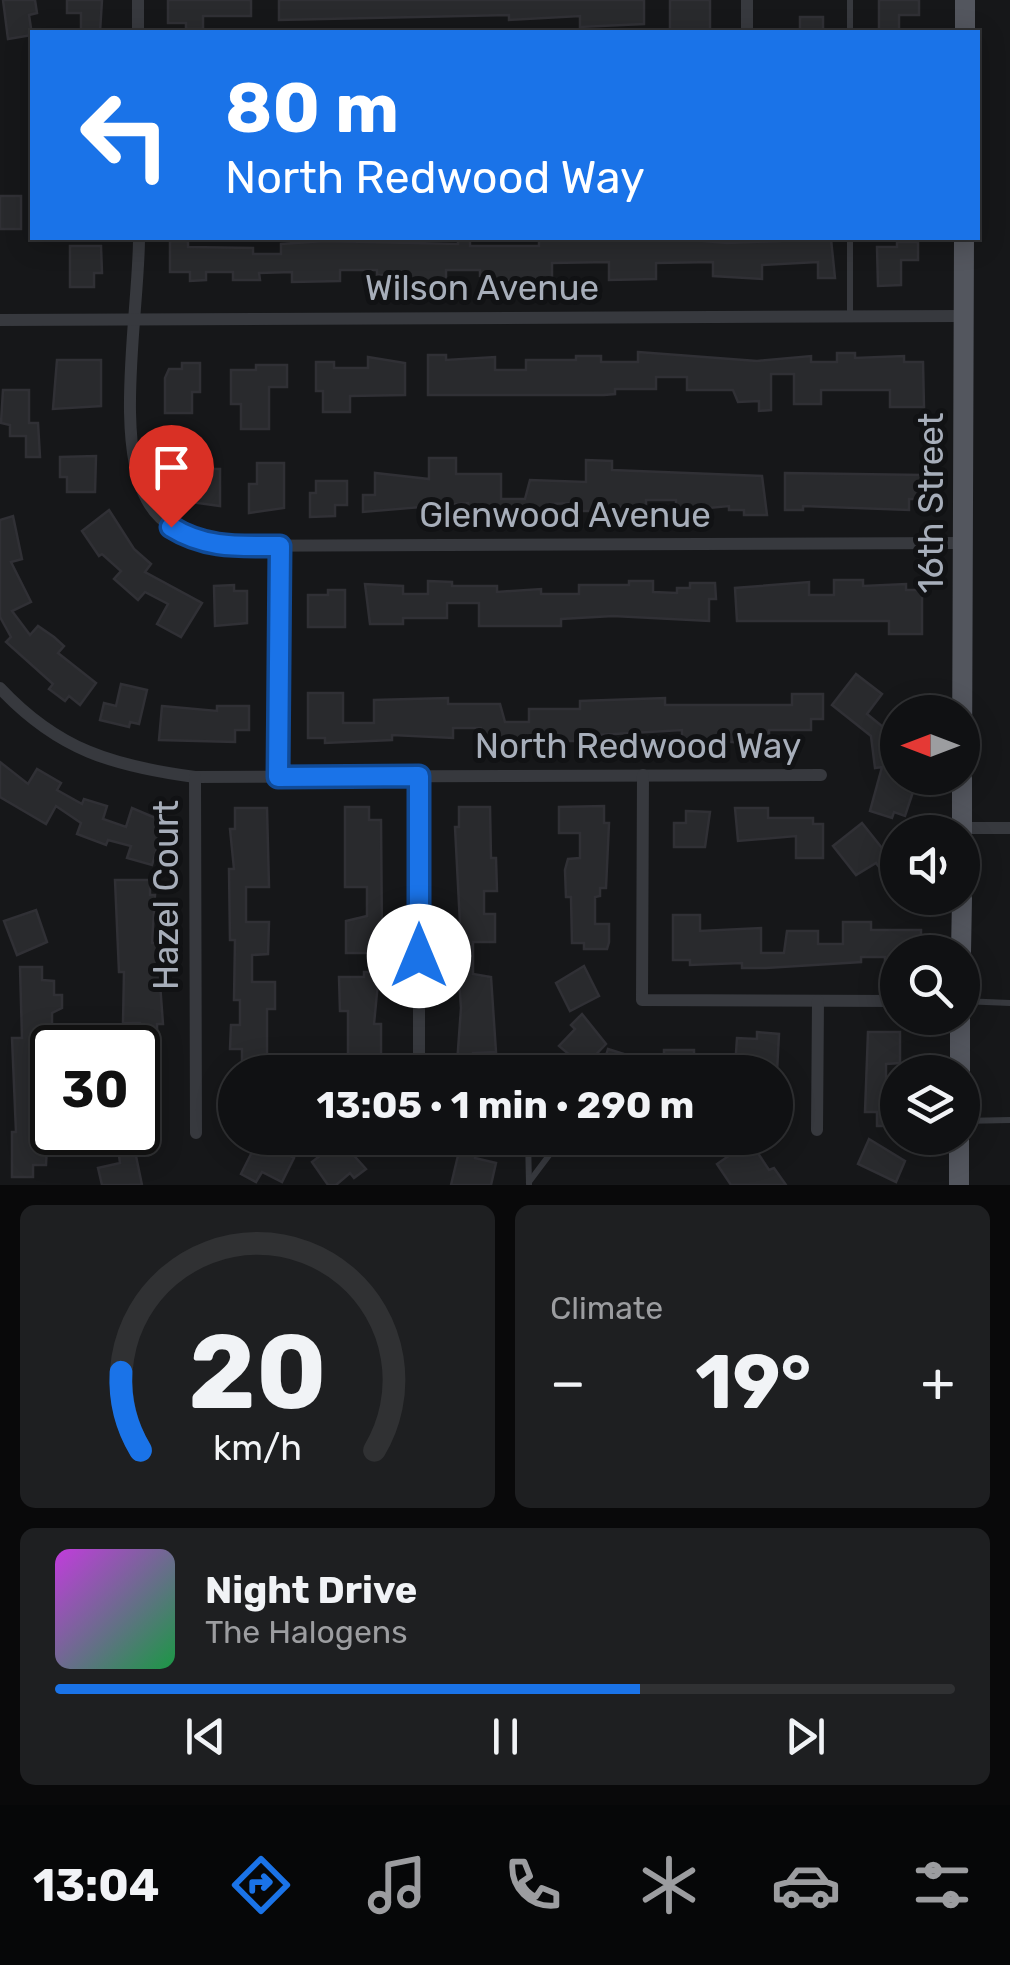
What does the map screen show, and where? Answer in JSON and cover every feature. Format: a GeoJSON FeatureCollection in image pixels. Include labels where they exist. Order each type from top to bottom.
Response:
{"type":"FeatureCollection","features":[{"type":"Feature","properties":{"kind":"main road"},"geometry":{"type":"LineString","coordinates":[[965,0],[965,30]]}},
{"type":"Feature","properties":{"kind":"main road","name":"16th Street"},"geometry":{"type":"LineString","coordinates":[[962,695],[964,240]]}},
{"type":"Feature","properties":{"kind":"main road"},"geometry":{"type":"LineString","coordinates":[[959,1155],[959,1185]]}},
{"type":"Feature","properties":{"kind":"street"},"geometry":{"type":"LineString","coordinates":[[138,0],[138,30]]}},
{"type":"Feature","properties":{"kind":"street"},"geometry":{"type":"LineString","coordinates":[[747,0],[747,30]]}},
{"type":"Feature","properties":{"kind":"street"},"geometry":{"type":"LineString","coordinates":[[135,320],[139,240]]}},
{"type":"Feature","properties":{"kind":"street","name":"Wilson Avenue"},"geometry":{"type":"LineString","coordinates":[[0,320],[964,316]]}},
{"type":"Feature","properties":{"kind":"street","name":"Glenwood Avenue"},"geometry":{"type":"LineString","coordinates":[[135,320],[133,454],[148,502],[171,527],[190,539],[216,546],[963,544]]}},
{"type":"Feature","properties":{"kind":"street"},"geometry":{"type":"LineString","coordinates":[[278,777],[280,546]]}},
{"type":"Feature","properties":{"kind":"street","name":"North Redwood Way"},"geometry":{"type":"LineString","coordinates":[[0,688],[63,742],[125,766],[195,777],[822,775]]}},
{"type":"Feature","properties":{"kind":"street"},"geometry":{"type":"LineString","coordinates":[[643,775],[642,1000],[880,1001]]}},
{"type":"Feature","properties":{"kind":"street"},"geometry":{"type":"LineString","coordinates":[[419,776],[419,1055]]}},
{"type":"Feature","properties":{"kind":"street","name":"Hazel Court"},"geometry":{"type":"LineString","coordinates":[[195,777],[196,1133]]}},
{"type":"Feature","properties":{"kind":"street"},"geometry":{"type":"LineString","coordinates":[[980,829],[1010,828]]}},
{"type":"Feature","properties":{"kind":"street"},"geometry":{"type":"LineString","coordinates":[[817,1130],[818,1001]]}},
{"type":"Feature","properties":{"kind":"lane"},"geometry":{"type":"LineString","coordinates":[[850,0],[850,30]]}},
{"type":"Feature","properties":{"kind":"lane"},"geometry":{"type":"LineString","coordinates":[[850,240],[850,316]]}},
{"type":"Feature","properties":{"kind":"lane"},"geometry":{"type":"LineString","coordinates":[[980,1002],[1010,1003]]}},
{"type":"Feature","properties":{"kind":"lane"},"geometry":{"type":"LineString","coordinates":[[980,1121],[1010,1120]]}},
{"type":"Feature","properties":{"kind":"lane"},"geometry":{"type":"LineString","coordinates":[[528,1155],[529,1184]]}},
{"type":"Feature","properties":{"kind":"lane"},"geometry":{"type":"LineString","coordinates":[[529,1184],[550,1155]]}},
{"type":"Feature","properties":{"kind":"building"},"geometry":{"type":"Polygon","coordinates":[[[3,0],[35,0],[37,13],[29,15],[30,35],[8,39],[3,0]]]}},
{"type":"Feature","properties":{"kind":"building"},"geometry":{"type":"Polygon","coordinates":[[[67,0],[102,0],[100,30],[81,30],[81,13],[67,13],[67,0]]]}},
{"type":"Feature","properties":{"kind":"building"},"geometry":{"type":"Polygon","coordinates":[[[168,0],[251,0],[251,16],[203,16],[203,29],[186,29],[186,23],[168,23],[168,0]]]}},
{"type":"Feature","properties":{"kind":"building"},"geometry":{"type":"Polygon","coordinates":[[[279,0],[644,0],[644,24],[580,27],[580,16],[509,20],[509,15],[279,20],[279,0]]]}},
{"type":"Feature","properties":{"kind":"building"},"geometry":{"type":"Polygon","coordinates":[[[670,0],[710,0],[710,30],[670,30],[670,0]]]}},
{"type":"Feature","properties":{"kind":"building"},"geometry":{"type":"Polygon","coordinates":[[[879,0],[919,0],[919,15],[899,15],[899,30],[879,30],[879,0]]]}},
{"type":"Feature","properties":{"kind":"building"},"geometry":{"type":"Polygon","coordinates":[[[800,17],[823,17],[823,30],[800,30],[800,17]]]}},
{"type":"Feature","properties":{"kind":"building"},"geometry":{"type":"Polygon","coordinates":[[[0,196],[21,196],[21,229],[0,229],[0,196]]]}},
{"type":"Feature","properties":{"kind":"building"},"geometry":{"type":"Polygon","coordinates":[[[458,240],[470,240],[470,246],[539,246],[539,240],[831,240],[835,278],[818,278],[818,262],[762,265],[762,279],[713,276],[713,262],[656,263],[656,279],[609,280],[609,262],[552,263],[552,280],[494,280],[494,275],[480,276],[480,270],[446,270],[446,281],[391,281],[391,275],[377,275],[377,270],[340,270],[340,281],[292,282],[292,272],[259,273],[260,280],[233,280],[233,272],[206,272],[206,280],[190,281],[190,272],[170,272],[170,241],[188,241],[188,247],[253,248],[253,254],[281,254],[281,244],[324,241],[458,244],[458,240]]]}},
{"type":"Feature","properties":{"kind":"building"},"geometry":{"type":"Polygon","coordinates":[[[897,242],[918,242],[918,260],[901,260],[901,285],[878,286],[877,247],[897,247],[897,242]]]}},
{"type":"Feature","properties":{"kind":"building"},"geometry":{"type":"Polygon","coordinates":[[[70,246],[101,246],[102,273],[94,273],[94,287],[70,287],[70,246]]]}},
{"type":"Feature","properties":{"kind":"building"},"geometry":{"type":"Polygon","coordinates":[[[638,352],[757,361],[811,356],[811,362],[837,362],[837,353],[855,353],[855,358],[904,356],[904,362],[923,362],[924,407],[890,407],[890,390],[821,390],[821,404],[794,404],[794,374],[771,374],[771,410],[759,411],[759,401],[738,402],[733,390],[687,390],[687,377],[656,377],[656,389],[615,389],[615,394],[604,395],[428,395],[428,355],[446,355],[446,360],[495,357],[495,370],[526,370],[526,360],[576,360],[576,356],[601,356],[601,362],[638,362],[638,352]]]}},
{"type":"Feature","properties":{"kind":"building"},"geometry":{"type":"Polygon","coordinates":[[[368,357],[405,363],[405,395],[350,396],[350,412],[323,412],[323,391],[316,391],[316,362],[334,362],[334,368],[368,368],[368,357]]]}},
{"type":"Feature","properties":{"kind":"building"},"geometry":{"type":"Polygon","coordinates":[[[57,360],[101,360],[101,406],[53,409],[57,360]]]}},
{"type":"Feature","properties":{"kind":"building"},"geometry":{"type":"Polygon","coordinates":[[[182,363],[200,363],[200,392],[192,392],[192,413],[165,413],[165,378],[169,369],[182,369],[182,363]]]}},
{"type":"Feature","properties":{"kind":"building"},"geometry":{"type":"Polygon","coordinates":[[[256,365],[287,365],[287,387],[269,387],[269,429],[241,429],[241,404],[231,404],[231,370],[256,370],[256,365]]]}},
{"type":"Feature","properties":{"kind":"building"},"geometry":{"type":"Polygon","coordinates":[[[3,390],[29,390],[29,423],[38,423],[40,457],[26,457],[26,436],[10,436],[10,425],[1,423],[3,390]]]}},
{"type":"Feature","properties":{"kind":"building"},"geometry":{"type":"Polygon","coordinates":[[[96,456],[95,492],[67,492],[67,477],[60,477],[60,457],[96,456]]]}},
{"type":"Feature","properties":{"kind":"building"},"geometry":{"type":"Polygon","coordinates":[[[429,458],[456,458],[456,474],[501,474],[501,499],[525,499],[530,480],[586,482],[586,460],[612,461],[612,470],[762,476],[767,515],[744,515],[744,510],[729,510],[729,506],[676,511],[676,500],[646,500],[646,507],[595,506],[595,511],[577,511],[577,503],[548,504],[549,517],[482,514],[482,508],[468,508],[468,503],[363,512],[363,495],[375,495],[375,473],[429,479],[429,458]]]}},
{"type":"Feature","properties":{"kind":"building"},"geometry":{"type":"Polygon","coordinates":[[[257,463],[284,463],[284,508],[249,513],[249,484],[257,484],[257,463]]]}},
{"type":"Feature","properties":{"kind":"building"},"geometry":{"type":"Polygon","coordinates":[[[183,469],[220,469],[220,506],[183,501],[183,469]]]}},
{"type":"Feature","properties":{"kind":"building"},"geometry":{"type":"Polygon","coordinates":[[[785,473],[923,475],[923,499],[909,499],[909,510],[803,506],[803,510],[785,510],[785,473]]]}},
{"type":"Feature","properties":{"kind":"building"},"geometry":{"type":"Polygon","coordinates":[[[316,481],[347,481],[347,505],[335,505],[335,516],[310,517],[310,493],[316,493],[316,481]]]}},
{"type":"Feature","properties":{"kind":"building"},"geometry":{"type":"Polygon","coordinates":[[[109,510],[134,549],[151,564],[145,572],[202,603],[181,637],[157,624],[168,604],[145,592],[138,600],[114,579],[121,571],[102,554],[99,556],[82,531],[109,510]]]}},
{"type":"Feature","properties":{"kind":"building"},"geometry":{"type":"Polygon","coordinates":[[[13,516],[22,559],[11,562],[31,602],[12,611],[30,635],[38,626],[54,637],[64,646],[58,653],[96,683],[80,705],[69,696],[65,701],[49,689],[53,684],[6,642],[11,637],[0,617],[0,520],[13,516]]]}},
{"type":"Feature","properties":{"kind":"building"},"geometry":{"type":"Polygon","coordinates":[[[834,580],[863,580],[863,586],[906,584],[906,590],[922,590],[922,634],[889,634],[889,621],[737,621],[735,588],[809,582],[809,595],[834,595],[834,580]]]}},
{"type":"Feature","properties":{"kind":"building"},"geometry":{"type":"Polygon","coordinates":[[[428,581],[452,582],[452,586],[497,586],[497,592],[541,589],[541,594],[579,594],[579,585],[629,585],[629,581],[653,581],[653,592],[677,593],[677,588],[690,588],[690,583],[715,583],[716,599],[709,599],[709,621],[613,616],[561,619],[561,626],[479,626],[479,603],[447,603],[447,618],[403,618],[403,624],[370,624],[365,584],[403,586],[403,594],[428,594],[428,581]]]}},
{"type":"Feature","properties":{"kind":"building"},"geometry":{"type":"Polygon","coordinates":[[[234,585],[234,591],[247,591],[247,623],[215,626],[214,586],[234,585]]]}},
{"type":"Feature","properties":{"kind":"building"},"geometry":{"type":"Polygon","coordinates":[[[328,590],[345,590],[345,627],[308,627],[308,595],[328,595],[328,590]]]}},
{"type":"Feature","properties":{"kind":"building"},"geometry":{"type":"Polygon","coordinates":[[[856,674],[882,694],[867,714],[880,725],[880,767],[875,768],[871,736],[832,705],[856,674]]]}},
{"type":"Feature","properties":{"kind":"building"},"geometry":{"type":"Polygon","coordinates":[[[121,684],[147,690],[139,724],[130,722],[129,727],[100,720],[104,703],[116,706],[121,684]]]}},
{"type":"Feature","properties":{"kind":"building"},"geometry":{"type":"Polygon","coordinates":[[[308,693],[343,693],[343,723],[374,723],[374,700],[448,698],[448,704],[500,704],[505,722],[529,722],[529,709],[580,709],[580,701],[665,698],[665,705],[792,705],[792,694],[823,694],[823,719],[811,719],[811,730],[769,730],[769,737],[756,737],[756,744],[682,738],[682,730],[598,735],[598,741],[481,741],[481,728],[453,728],[453,738],[392,735],[392,740],[325,743],[325,738],[308,738],[308,693]]]}},
{"type":"Feature","properties":{"kind":"building"},"geometry":{"type":"Polygon","coordinates":[[[162,706],[217,711],[217,706],[249,706],[249,730],[235,730],[235,742],[159,740],[162,706]]]}},
{"type":"Feature","properties":{"kind":"building"},"geometry":{"type":"Polygon","coordinates":[[[0,762],[28,784],[37,769],[61,783],[57,790],[82,804],[84,799],[107,806],[103,819],[126,827],[132,808],[165,822],[152,865],[127,858],[131,846],[108,840],[106,845],[77,834],[81,823],[56,806],[46,824],[0,797],[0,762]]]}},
{"type":"Feature","properties":{"kind":"building"},"geometry":{"type":"Polygon","coordinates":[[[880,774],[880,795],[912,795],[905,815],[870,811],[880,774]]]}},
{"type":"Feature","properties":{"kind":"building"},"geometry":{"type":"Polygon","coordinates":[[[604,806],[604,823],[609,823],[606,888],[600,888],[600,896],[595,897],[595,924],[609,924],[609,942],[607,949],[584,949],[584,943],[572,943],[571,897],[566,897],[565,870],[568,859],[580,858],[580,833],[559,833],[559,807],[604,806]]]}},
{"type":"Feature","properties":{"kind":"building"},"geometry":{"type":"Polygon","coordinates":[[[345,807],[369,807],[369,820],[381,820],[382,939],[370,940],[370,953],[346,953],[346,921],[367,916],[367,887],[345,887],[345,807]]]}},
{"type":"Feature","properties":{"kind":"building"},"geometry":{"type":"Polygon","coordinates":[[[459,807],[490,807],[491,858],[496,858],[497,891],[484,891],[484,914],[495,914],[495,942],[473,942],[473,974],[491,977],[496,1052],[473,1055],[458,1055],[461,1008],[455,924],[460,924],[455,827],[459,827],[459,807]]]}},
{"type":"Feature","properties":{"kind":"building"},"geometry":{"type":"Polygon","coordinates":[[[235,808],[267,808],[269,887],[246,887],[246,922],[269,922],[268,954],[252,955],[252,982],[275,982],[275,1009],[267,1009],[267,1055],[242,1055],[242,1049],[230,1049],[231,1025],[240,1025],[240,1000],[234,1000],[235,940],[230,940],[229,869],[234,869],[230,829],[235,829],[235,808]]]}},
{"type":"Feature","properties":{"kind":"building"},"geometry":{"type":"Polygon","coordinates":[[[735,808],[768,808],[768,818],[813,818],[813,824],[823,824],[823,858],[796,858],[796,836],[738,841],[735,808]]]}},
{"type":"Feature","properties":{"kind":"building"},"geometry":{"type":"Polygon","coordinates":[[[686,811],[710,812],[705,847],[674,847],[674,823],[686,823],[686,811]]]}},
{"type":"Feature","properties":{"kind":"building"},"geometry":{"type":"Polygon","coordinates":[[[862,823],[880,846],[880,868],[876,863],[856,875],[833,846],[862,823]]]}},
{"type":"Feature","properties":{"kind":"building"},"geometry":{"type":"Polygon","coordinates":[[[115,880],[150,880],[150,895],[155,895],[152,943],[157,943],[163,1024],[123,1023],[124,972],[119,972],[115,880]]]}},
{"type":"Feature","properties":{"kind":"building"},"geometry":{"type":"Polygon","coordinates":[[[36,910],[47,942],[17,955],[4,921],[36,910]]]}},
{"type":"Feature","properties":{"kind":"building"},"geometry":{"type":"Polygon","coordinates":[[[673,915],[700,915],[700,931],[761,928],[761,953],[784,953],[787,931],[818,931],[818,944],[843,944],[843,922],[871,922],[871,930],[921,930],[921,935],[880,935],[880,957],[861,957],[861,962],[742,968],[742,963],[690,965],[690,960],[673,960],[673,915]]]}},
{"type":"Feature","properties":{"kind":"building"},"geometry":{"type":"Polygon","coordinates":[[[584,966],[599,996],[570,1011],[556,983],[584,966]]]}},
{"type":"Feature","properties":{"kind":"building"},"geometry":{"type":"Polygon","coordinates":[[[20,967],[42,967],[42,980],[54,981],[54,995],[62,995],[62,1008],[52,1013],[52,1025],[30,1025],[30,1155],[47,1155],[46,1165],[33,1165],[33,1177],[12,1177],[12,1132],[16,1132],[12,1038],[22,1038],[20,967]]]}},
{"type":"Feature","properties":{"kind":"building"},"geometry":{"type":"Polygon","coordinates":[[[364,972],[379,972],[374,1024],[381,1024],[381,1055],[348,1055],[348,1011],[340,1011],[339,977],[364,977],[364,972]]]}},
{"type":"Feature","properties":{"kind":"building"},"geometry":{"type":"Polygon","coordinates":[[[582,1014],[606,1044],[595,1055],[570,1055],[559,1046],[575,1029],[571,1025],[582,1014]]]}},
{"type":"Feature","properties":{"kind":"building"},"geometry":{"type":"Polygon","coordinates":[[[757,1032],[779,1034],[778,1055],[736,1055],[737,1038],[757,1039],[757,1032]]]}},
{"type":"Feature","properties":{"kind":"building"},"geometry":{"type":"Polygon","coordinates":[[[868,1032],[900,1035],[900,1055],[880,1055],[880,1126],[877,1112],[865,1112],[868,1032]]]}},
{"type":"Feature","properties":{"kind":"building"},"geometry":{"type":"Polygon","coordinates":[[[608,1049],[627,1055],[606,1055],[608,1049]]]}},
{"type":"Feature","properties":{"kind":"building"},"geometry":{"type":"Polygon","coordinates":[[[664,1050],[694,1050],[694,1055],[664,1055],[664,1050]]]}},
{"type":"Feature","properties":{"kind":"building"},"geometry":{"type":"Polygon","coordinates":[[[869,1139],[880,1146],[880,1155],[895,1155],[905,1161],[896,1182],[858,1164],[869,1139]]]}},
{"type":"Feature","properties":{"kind":"building"},"geometry":{"type":"Polygon","coordinates":[[[119,1155],[136,1155],[142,1185],[102,1185],[98,1168],[120,1163],[119,1155]]]}},
{"type":"Feature","properties":{"kind":"building"},"geometry":{"type":"Polygon","coordinates":[[[250,1155],[294,1158],[282,1182],[262,1172],[256,1182],[241,1174],[250,1155]]]}},
{"type":"Feature","properties":{"kind":"building"},"geometry":{"type":"Polygon","coordinates":[[[321,1155],[353,1155],[366,1169],[354,1178],[350,1173],[336,1185],[328,1185],[312,1162],[321,1155]]]}},
{"type":"Feature","properties":{"kind":"building"},"geometry":{"type":"Polygon","coordinates":[[[458,1155],[476,1155],[475,1158],[496,1163],[491,1185],[451,1185],[458,1155]]]}},
{"type":"Feature","properties":{"kind":"building"},"geometry":{"type":"Polygon","coordinates":[[[730,1155],[759,1155],[786,1185],[731,1185],[717,1164],[730,1155]]]}},
{"type":"Feature","properties":{"kind":"route"},"geometry":{"type":"LineString","coordinates":[[171,527],[190,539],[216,546],[280,546],[278,777],[419,776],[419,956]]}}]}
